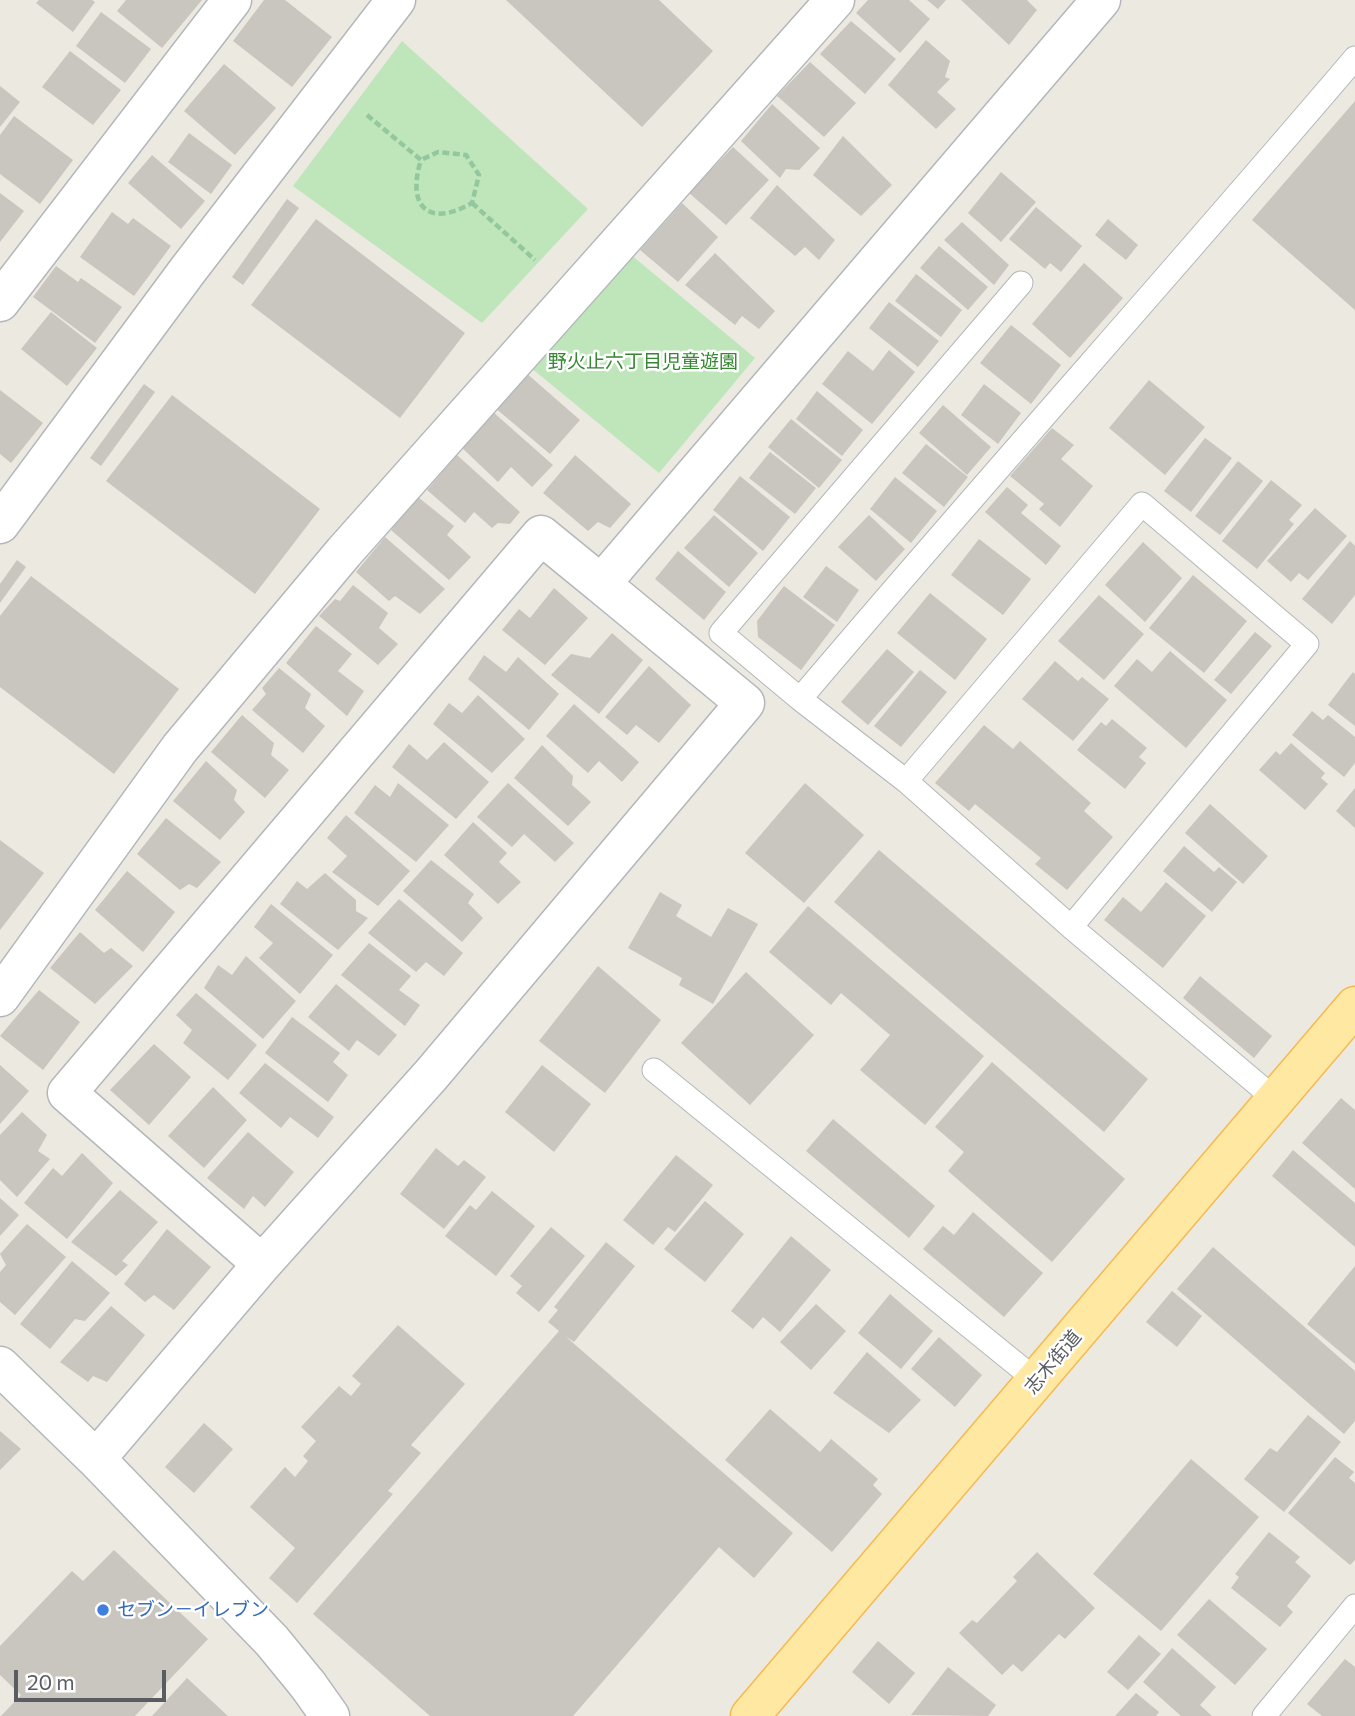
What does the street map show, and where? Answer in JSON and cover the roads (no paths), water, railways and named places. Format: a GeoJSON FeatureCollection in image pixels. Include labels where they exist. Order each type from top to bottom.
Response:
{"type":"FeatureCollection","features":[{"type":"Feature","properties":{"kind":"main road","name":"志木街道"},"geometry":{"type":"LineString","coordinates":[[750,1716],[1355,1006]]}},
{"type":"Feature","properties":{"kind":"street"},"geometry":{"type":"LineString","coordinates":[[0,302],[232,0]]}},
{"type":"Feature","properties":{"kind":"street"},"geometry":{"type":"LineString","coordinates":[[0,524],[188,270],[396,0]]}},
{"type":"Feature","properties":{"kind":"street"},"geometry":{"type":"LineString","coordinates":[[0,997],[180,748],[223,696],[344,552],[835,0]]}},
{"type":"Feature","properties":{"kind":"street"},"geometry":{"type":"LineString","coordinates":[[601,584],[1101,0]]}},
{"type":"Feature","properties":{"kind":"street"},"geometry":{"type":"LineString","coordinates":[[96,1459],[262,1264],[431,1075],[746,703],[541,535],[67,1093],[262,1264]]}},
{"type":"Feature","properties":{"kind":"street"},"geometry":{"type":"LineString","coordinates":[[0,1366],[96,1459],[272,1641],[330,1716]]}},
{"type":"Feature","properties":{"kind":"lane"},"geometry":{"type":"LineString","coordinates":[[800,699],[932,543],[1168,276],[1355,58]]}},
{"type":"Feature","properties":{"kind":"lane"},"geometry":{"type":"LineString","coordinates":[[1021,283],[721,633],[800,699],[906,781],[1071,927],[1275,1099]]}},
{"type":"Feature","properties":{"kind":"lane"},"geometry":{"type":"LineString","coordinates":[[906,781],[1142,504],[1307,644],[1071,927]]}},
{"type":"Feature","properties":{"kind":"lane"},"geometry":{"type":"LineString","coordinates":[[654,1070],[1037,1381]]}},
{"type":"Feature","properties":{"kind":"lane"},"geometry":{"type":"LineString","coordinates":[[1264,1716],[1355,1606]]}},
{"type":"Feature","properties":{"kind":"place","name":"セブン－イレブン"},"geometry":{"type":"Point","coordinates":[103,1610]}},
{"type":"Feature","properties":{"kind":"park label","name":"野火止六丁目児童遊園"},"geometry":{"type":"Point","coordinates":[643,362]}}]}
